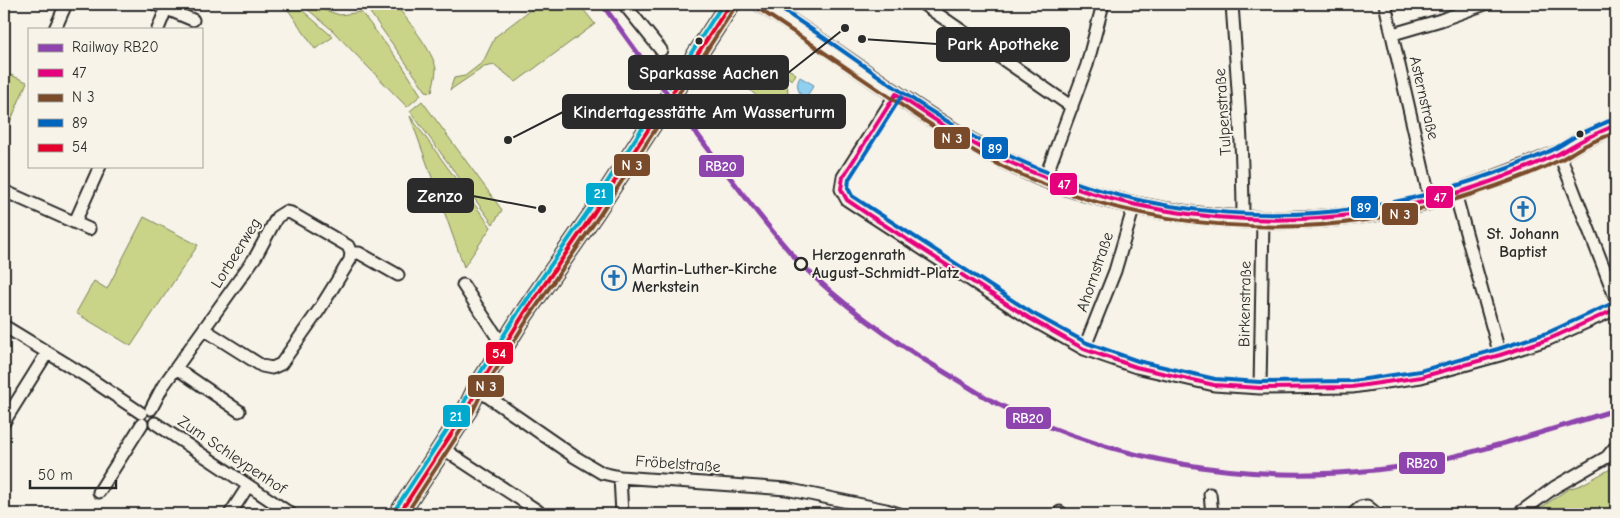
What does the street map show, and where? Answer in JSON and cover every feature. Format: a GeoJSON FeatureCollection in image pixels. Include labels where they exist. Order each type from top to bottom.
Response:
{"type":"FeatureCollection","features":[{"type":"Feature","properties":{"kind":"main road"},"geometry":{"type":"LineString","coordinates":[[399,514],[467,410],[477,389],[503,346],[594,213],[730,4]]}},
{"type":"Feature","properties":{"kind":"main road"},"geometry":{"type":"LineString","coordinates":[[762,4],[896,94],[976,144],[1009,162],[1045,178],[1134,206],[1263,220],[1331,218],[1386,210],[1455,193],[1496,179],[1559,153],[1582,140],[1616,126]]}},
{"type":"Feature","properties":{"kind":"street"},"geometry":{"type":"LineString","coordinates":[[55,28],[66,4]]}},
{"type":"Feature","properties":{"kind":"street"},"geometry":{"type":"LineString","coordinates":[[154,4],[193,20]]}},
{"type":"Feature","properties":{"kind":"street"},"geometry":{"type":"LineString","coordinates":[[624,4],[661,50]]}},
{"type":"Feature","properties":{"kind":"street"},"geometry":{"type":"LineString","coordinates":[[923,4],[1072,107]]}},
{"type":"Feature","properties":{"kind":"street"},"geometry":{"type":"LineString","coordinates":[[1045,178],[1087,65],[1104,4]]}},
{"type":"Feature","properties":{"kind":"street","name":"Tulpenstraße"},"geometry":{"type":"LineString","coordinates":[[1232,4],[1242,139],[1243,219]]}},
{"type":"Feature","properties":{"kind":"street","name":"Asternstraße"},"geometry":{"type":"LineString","coordinates":[[1385,4],[1430,200]]}},
{"type":"Feature","properties":{"kind":"street"},"geometry":{"type":"LineString","coordinates":[[1393,34],[1442,20],[1485,4]]}},
{"type":"Feature","properties":{"kind":"street"},"geometry":{"type":"LineString","coordinates":[[158,28],[166,9]]}},
{"type":"Feature","properties":{"kind":"street"},"geometry":{"type":"LineString","coordinates":[[896,94],[843,177],[842,190],[847,200],[1029,318],[1084,349],[1136,367],[1214,385],[1260,388],[1352,387],[1421,377],[1500,355],[1550,339],[1616,309]]}},
{"type":"Feature","properties":{"kind":"street"},"geometry":{"type":"LineString","coordinates":[[1559,153],[1616,299]]}},
{"type":"Feature","properties":{"kind":"street"},"geometry":{"type":"LineString","coordinates":[[76,222],[99,168]]}},
{"type":"Feature","properties":{"kind":"street"},"geometry":{"type":"LineString","coordinates":[[4,191],[89,229]]}},
{"type":"Feature","properties":{"kind":"street"},"geometry":{"type":"LineString","coordinates":[[1455,193],[1500,355]]}},
{"type":"Feature","properties":{"kind":"street","name":"Ahornstraße"},"geometry":{"type":"LineString","coordinates":[[1084,349],[1115,271],[1134,206]]}},
{"type":"Feature","properties":{"kind":"street","name":"Lorbeerweg"},"geometry":{"type":"LineString","coordinates":[[99,492],[163,386],[205,330],[256,256],[277,217],[285,212],[291,213],[348,246],[351,253],[360,253],[398,275]]}},
{"type":"Feature","properties":{"kind":"street","name":"Birkenstraße"},"geometry":{"type":"LineString","coordinates":[[1260,388],[1263,220]]}},
{"type":"Feature","properties":{"kind":"street"},"geometry":{"type":"LineString","coordinates":[[205,330],[262,366],[272,368],[281,364],[319,310],[350,260],[351,253]]}},
{"type":"Feature","properties":{"kind":"street"},"geometry":{"type":"LineString","coordinates":[[463,285],[503,346]]}},
{"type":"Feature","properties":{"kind":"street"},"geometry":{"type":"LineString","coordinates":[[4,326],[145,415]]}},
{"type":"Feature","properties":{"kind":"street"},"geometry":{"type":"LineString","coordinates":[[4,422],[47,353]]}},
{"type":"Feature","properties":{"kind":"street"},"geometry":{"type":"LineString","coordinates":[[176,368],[239,411]]}},
{"type":"Feature","properties":{"kind":"street","name":"Fröbelstraße"},"geometry":{"type":"LineString","coordinates":[[477,389],[575,457],[602,473],[620,477],[786,489],[899,514]]}},
{"type":"Feature","properties":{"kind":"street","name":"Zum Schleypenhof"},"geometry":{"type":"LineString","coordinates":[[145,415],[150,426],[155,423],[291,514]]}},
{"type":"Feature","properties":{"kind":"street"},"geometry":{"type":"LineString","coordinates":[[1518,514],[1555,487],[1607,457],[1616,446]]}},
{"type":"Feature","properties":{"kind":"street"},"geometry":{"type":"LineString","coordinates":[[442,448],[538,511],[539,514]]}},
{"type":"Feature","properties":{"kind":"street"},"geometry":{"type":"LineString","coordinates":[[620,477],[622,514]]}},
{"type":"Feature","properties":{"kind":"street"},"geometry":{"type":"LineString","coordinates":[[230,514],[248,486]]}},
{"type":"Feature","properties":{"kind":"street"},"geometry":{"type":"LineString","coordinates":[[1210,494],[1212,514]]}},
{"type":"Feature","properties":{"kind":"street"},"geometry":{"type":"LineString","coordinates":[[1353,514],[1361,507],[1367,506],[1377,514]]}},
{"type":"Feature","properties":{"kind":"green space"},"geometry":{"type":"Polygon","coordinates":[[[279,4],[295,4],[333,37],[315,49],[289,11],[279,4]]]}},
{"type":"Feature","properties":{"kind":"green space"},"geometry":{"type":"Polygon","coordinates":[[[305,4],[340,15],[361,12],[402,65],[421,95],[407,107],[331,29],[306,8],[305,4]]]}},
{"type":"Feature","properties":{"kind":"green space"},"geometry":{"type":"Polygon","coordinates":[[[366,4],[395,4],[412,26],[434,62],[436,72],[432,92],[426,91],[371,14],[366,4]]]}},
{"type":"Feature","properties":{"kind":"green space"},"geometry":{"type":"Polygon","coordinates":[[[538,4],[579,4],[595,24],[516,82],[495,65],[484,67],[450,90],[454,78],[465,76],[483,62],[495,37],[538,4]]]}},
{"type":"Feature","properties":{"kind":"green space"},"geometry":{"type":"Polygon","coordinates":[[[772,59],[796,74],[792,80],[768,66],[772,59]]]}},
{"type":"Feature","properties":{"kind":"green space"},"geometry":{"type":"Polygon","coordinates":[[[4,72],[27,82],[6,132],[4,131],[4,72]]]}},
{"type":"Feature","properties":{"kind":"green space"},"geometry":{"type":"Polygon","coordinates":[[[779,74],[786,78],[788,92],[785,99],[788,103],[779,117],[751,91],[758,77],[772,85],[779,74]]]}},
{"type":"Feature","properties":{"kind":"green space"},"geometry":{"type":"Polygon","coordinates":[[[422,101],[502,210],[493,224],[410,111],[422,101]]]}},
{"type":"Feature","properties":{"kind":"green space"},"geometry":{"type":"Polygon","coordinates":[[[410,116],[491,227],[464,267],[410,116]]]}},
{"type":"Feature","properties":{"kind":"green space"},"geometry":{"type":"Polygon","coordinates":[[[144,217],[198,245],[131,346],[76,313],[94,281],[107,289],[144,217]]]}},
{"type":"Feature","properties":{"kind":"green space"},"geometry":{"type":"Polygon","coordinates":[[[1616,466],[1616,514],[1532,514],[1568,489],[1581,485],[1616,466]]]}},
{"type":"Feature","properties":{"kind":"water"},"geometry":{"type":"Polygon","coordinates":[[[800,77],[814,85],[805,99],[798,89],[800,77]]]}},
{"type":"Feature","properties":{"kind":"rail line","name":"RB20"},"geometry":{"type":"LineString","coordinates":[[602,4],[757,212],[792,254],[817,280],[870,323],[907,349],[978,393],[1042,424],[1088,441],[1182,464],[1230,471],[1278,474],[1327,474],[1375,470],[1437,460],[1497,445],[1616,410]]}},
{"type":"Feature","properties":{"kind":"transit line","name":"21"},"geometry":{"type":"LineString","coordinates":[[394,511],[462,407],[472,386],[519,311],[589,210],[723,4]]}},
{"type":"Feature","properties":{"kind":"transit line","name":"54"},"geometry":{"type":"LineString","coordinates":[[399,514],[467,410],[477,389],[524,314],[594,213],[730,4]]}},
{"type":"Feature","properties":{"kind":"transit line","name":"89"},"geometry":{"type":"LineString","coordinates":[[773,4],[951,124],[1012,157],[1063,178],[1117,195],[1172,206],[1228,213],[1284,214],[1340,211],[1395,202],[1449,188],[1517,165],[1556,148],[1576,136],[1613,119]]}},
{"type":"Feature","properties":{"kind":"transit line"},"geometry":{"type":"LineString","coordinates":[[406,514],[472,413],[482,392],[529,317],[599,216],[735,7]]}},
{"type":"Feature","properties":{"kind":"transit line"},"geometry":{"type":"LineString","coordinates":[[759,9],[935,127],[991,161],[1058,190],[1113,206],[1169,218],[1226,225],[1284,227],[1342,223],[1398,214],[1453,200],[1508,182],[1562,159],[1586,145],[1616,132]]}},
{"type":"Feature","properties":{"kind":"transit line","name":"47"},"geometry":{"type":"LineString","coordinates":[[896,94],[971,142],[997,156],[1050,179],[1105,197],[1161,210],[1218,217],[1276,220],[1333,217],[1390,209],[1446,196],[1489,183],[1531,166],[1616,125]]}},
{"type":"Feature","properties":{"kind":"transit line","name":"47"},"geometry":{"type":"LineString","coordinates":[[841,189],[843,177],[896,94]]}},
{"type":"Feature","properties":{"kind":"transit line","name":"89"},"geometry":{"type":"LineString","coordinates":[[901,97],[849,179],[848,188],[852,196],[1032,313],[1087,343],[1138,361],[1215,379],[1260,382],[1352,381],[1420,371],[1498,349],[1547,333],[1613,303]]}},
{"type":"Feature","properties":{"kind":"transit line","name":"47"},"geometry":{"type":"LineString","coordinates":[[841,189],[847,200],[869,215],[1029,318],[1084,349],[1136,367],[1214,385],[1260,388],[1352,387],[1421,377],[1549,339],[1616,309]]}},
{"type":"Feature","properties":{"kind":"place","name":"Sparkasse Aachen"},"geometry":{"type":"Point","coordinates":[845,28]}},
{"type":"Feature","properties":{"kind":"place","name":"Park Apotheke"},"geometry":{"type":"Point","coordinates":[862,39]}},
{"type":"Feature","properties":{"kind":"place","name":"Kindertagesstätte Am Wasserturm"},"geometry":{"type":"Point","coordinates":[508,140]}},
{"type":"Feature","properties":{"kind":"place","name":"Zenzo"},"geometry":{"type":"Point","coordinates":[542,209]}},
{"type":"Feature","properties":{"kind":"place","name":"St. Johann Baptist"},"geometry":{"type":"Point","coordinates":[1523,209]}},
{"type":"Feature","properties":{"kind":"place","name":"Herzogenrath August-Schmidt-Platz"},"geometry":{"type":"Point","coordinates":[801,264]}},
{"type":"Feature","properties":{"kind":"place","name":"Martin-Luther-Kirche Merkstein"},"geometry":{"type":"Point","coordinates":[614,278]}}]}
